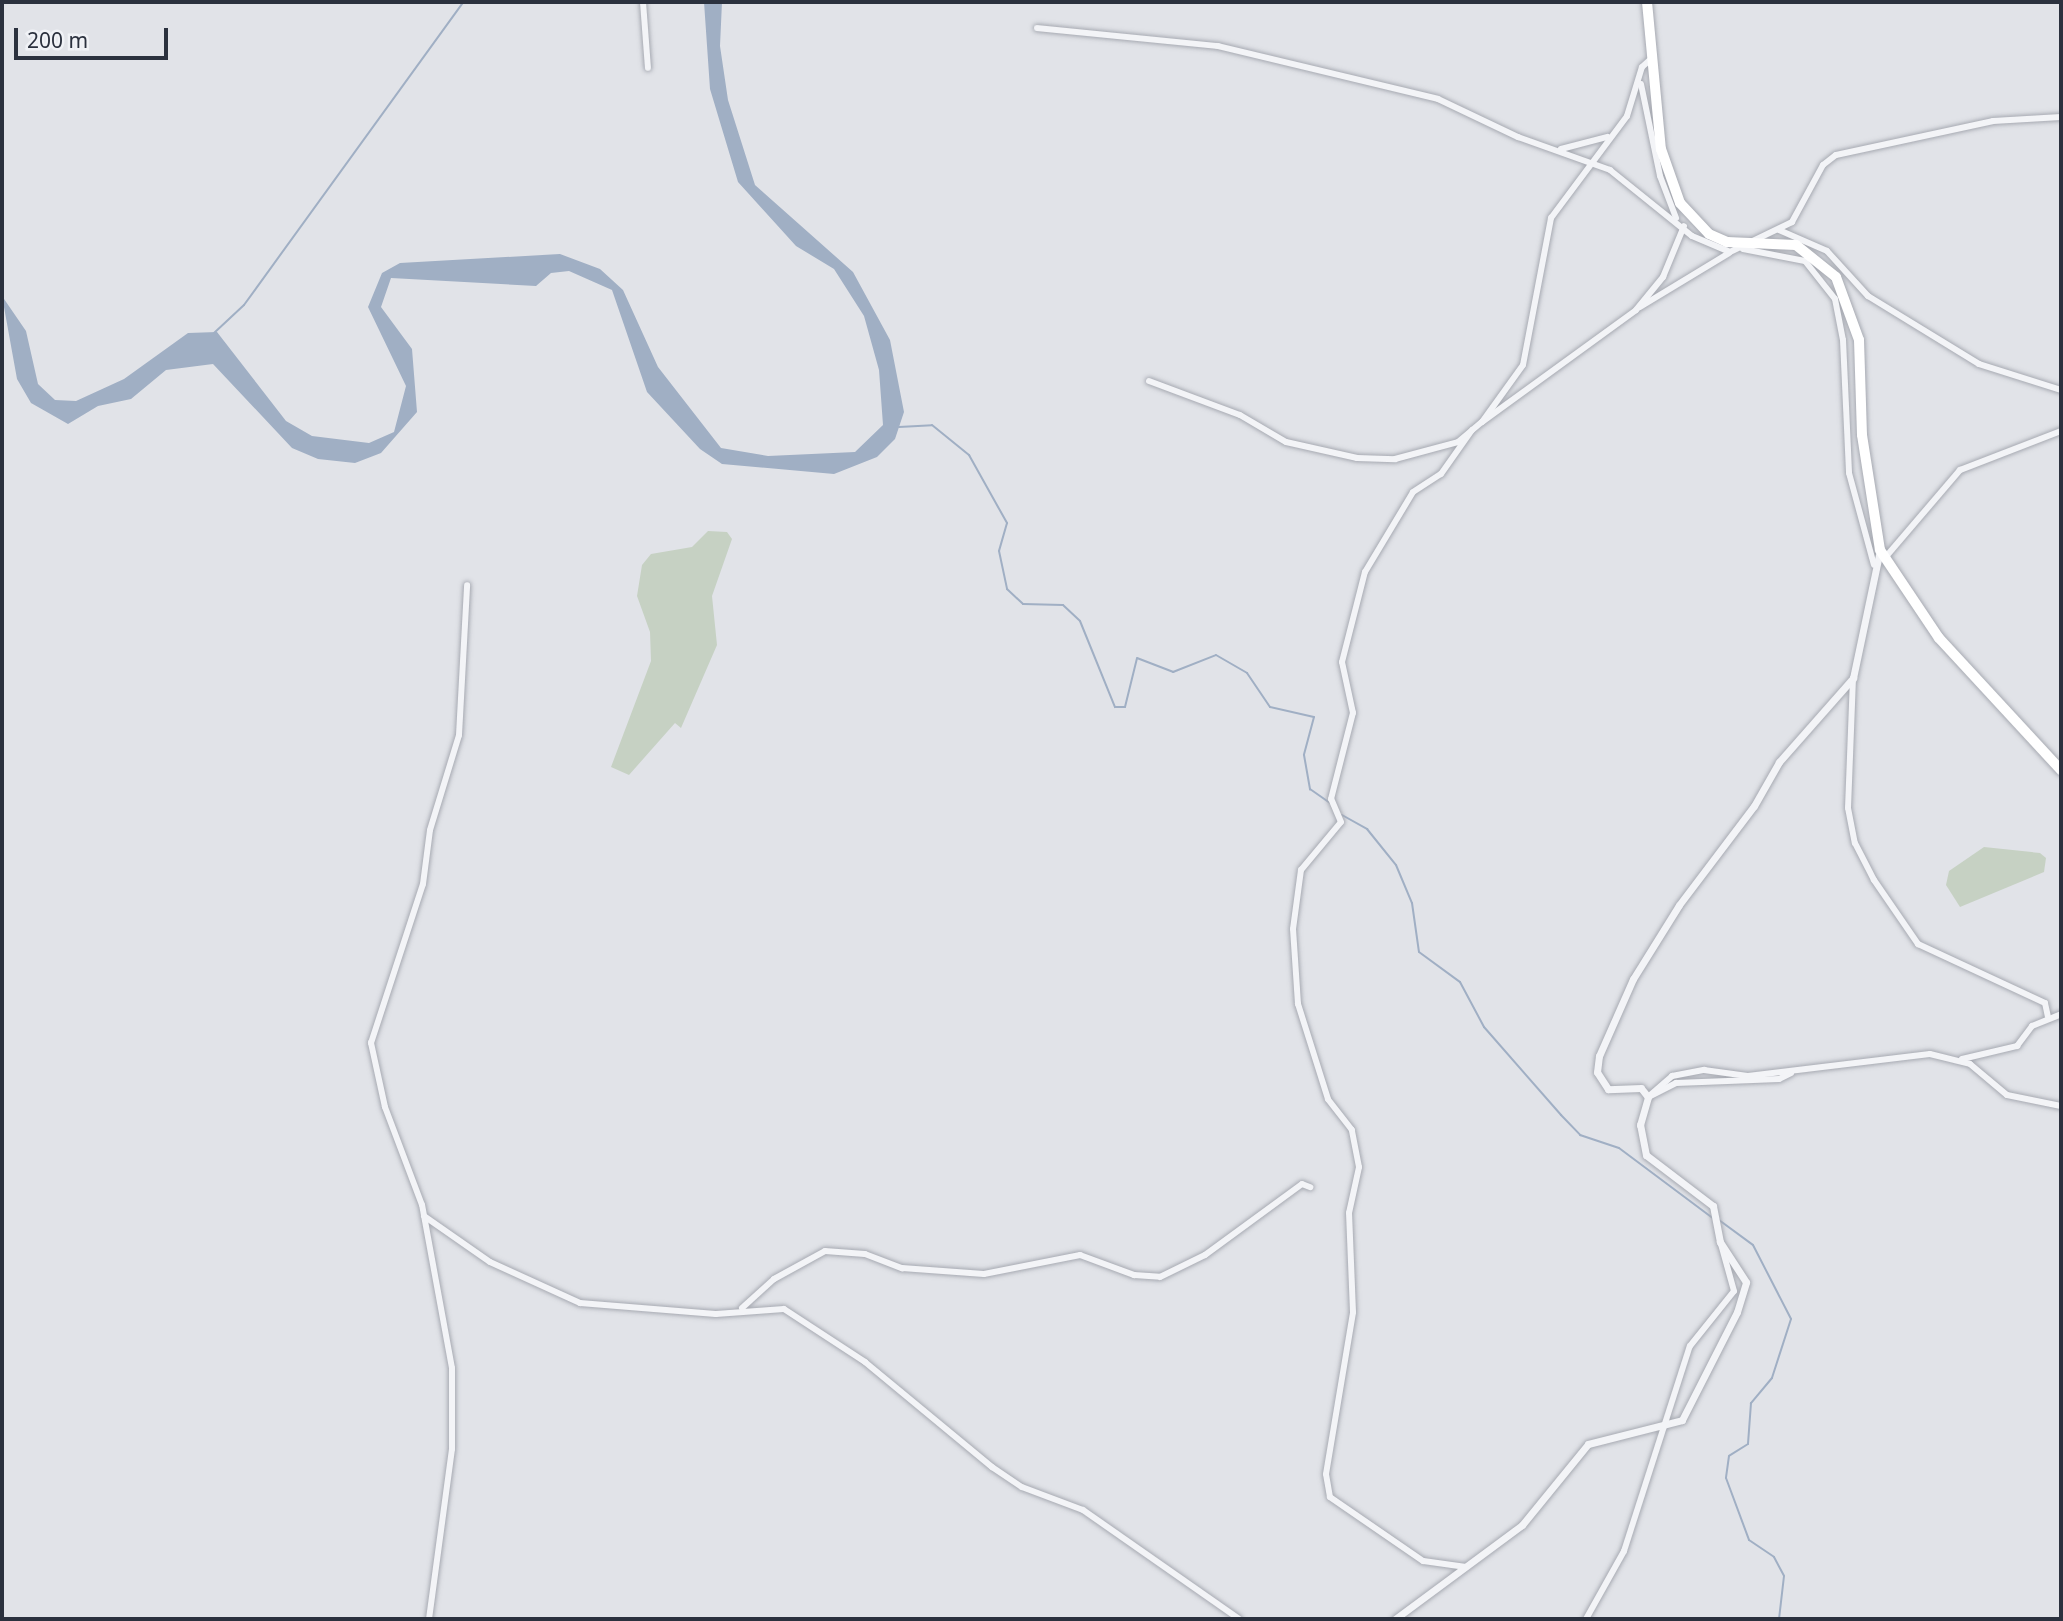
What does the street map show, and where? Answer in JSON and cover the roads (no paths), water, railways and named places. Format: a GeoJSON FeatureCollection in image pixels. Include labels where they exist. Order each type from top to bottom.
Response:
{"type":"FeatureCollection","features":[{"type":"Feature","properties":{"kind":"main road"},"geometry":{"type":"LineString","coordinates":[[1647,2],[1661,149],[1680,202],[1709,234],[1747,246],[1808,251],[1844,293],[1859,340],[1862,435],[1882,554],[1938,638],[2061,769]]}},
{"type":"Feature","properties":{"kind":"street"},"geometry":{"type":"LineString","coordinates":[[643,2],[648,68]]}},
{"type":"Feature","properties":{"kind":"street"},"geometry":{"type":"LineString","coordinates":[[1037,28],[1218,46],[1438,99],[1592,164],[1641,189],[1709,246],[1730,252]]}},
{"type":"Feature","properties":{"kind":"street"},"geometry":{"type":"LineString","coordinates":[[1651,59],[1642,67],[1641,82],[1660,176],[1677,220]]}},
{"type":"Feature","properties":{"kind":"street"},"geometry":{"type":"LineString","coordinates":[[1482,422],[1523,365],[1551,218],[1592,164],[1609,136],[1628,116],[1641,82]]}},
{"type":"Feature","properties":{"kind":"street"},"geometry":{"type":"LineString","coordinates":[[1149,381],[1240,415],[1286,442],[1357,458],[1422,455],[1472,430],[1636,310],[1730,252],[1792,222],[1823,165],[1836,155],[1993,121],[2061,117]]}},
{"type":"Feature","properties":{"kind":"street"},"geometry":{"type":"LineString","coordinates":[[1557,149],[1609,136]]}},
{"type":"Feature","properties":{"kind":"street"},"geometry":{"type":"LineString","coordinates":[[1636,310],[1662,277],[1684,226]]}},
{"type":"Feature","properties":{"kind":"street"},"geometry":{"type":"LineString","coordinates":[[1779,230],[1827,251],[1868,296],[1979,365],[2061,390]]}},
{"type":"Feature","properties":{"kind":"street"},"geometry":{"type":"LineString","coordinates":[[1747,246],[1805,261],[1835,299],[1843,340],[1849,473],[1874,565]]}},
{"type":"Feature","properties":{"kind":"street"},"geometry":{"type":"LineString","coordinates":[[1468,1567],[1423,1560],[1330,1497],[1326,1474],[1353,1312],[1349,1213],[1359,1167],[1352,1130],[1328,1099],[1297,1004],[1293,929],[1301,870],[1342,822],[1331,799],[1353,713],[1342,662],[1365,572],[1413,492],[1441,474],[1472,430]]}},
{"type":"Feature","properties":{"kind":"street"},"geometry":{"type":"LineString","coordinates":[[2048,1017],[2045,1003],[1918,944],[1874,880],[1855,844],[1848,808],[1853,678],[1874,565],[1960,470],[2061,431]]}},
{"type":"Feature","properties":{"kind":"street"},"geometry":{"type":"LineString","coordinates":[[429,1619],[454,1397],[424,1216],[385,1107],[372,1030],[423,884],[430,830],[459,735],[467,585]]}},
{"type":"Feature","properties":{"kind":"street"},"geometry":{"type":"LineString","coordinates":[[1648,1097],[1641,1088],[1608,1089],[1597,1072],[1623,998],[1679,905],[1754,806],[1779,762],[1853,678]]}},
{"type":"Feature","properties":{"kind":"street"},"geometry":{"type":"LineString","coordinates":[[1586,1619],[1624,1551],[1690,1346],[1734,1291],[1714,1213],[1703,1197],[1646,1155],[1640,1125],[1648,1097],[1672,1076],[1704,1070],[1791,1073],[1930,1055],[1960,1059],[2017,1046],[2032,1026],[2061,1013]]}},
{"type":"Feature","properties":{"kind":"street"},"geometry":{"type":"LineString","coordinates":[[1960,1059],[2007,1095],[2061,1106]]}},
{"type":"Feature","properties":{"kind":"street"},"geometry":{"type":"LineString","coordinates":[[1648,1097],[1676,1083],[1779,1079],[1791,1073]]}},
{"type":"Feature","properties":{"kind":"street"},"geometry":{"type":"LineString","coordinates":[[742,1308],[774,1279],[825,1251],[865,1254],[902,1268],[984,1274],[1080,1255],[1134,1275],[1160,1277],[1205,1255],[1271,1206],[1280,1206],[1297,1187],[1310,1187]]}},
{"type":"Feature","properties":{"kind":"street"},"geometry":{"type":"LineString","coordinates":[[424,1216],[490,1262],[580,1303],[716,1314],[742,1308],[784,1309],[821,1331],[992,1467],[1031,1491],[1083,1510],[1239,1619]]}},
{"type":"Feature","properties":{"kind":"street"},"geometry":{"type":"LineString","coordinates":[[1395,1619],[1468,1567],[1545,1504],[1588,1444],[1682,1420],[1692,1406],[1737,1312],[1746,1282],[1720,1242]]}},
{"type":"Feature","properties":{"kind":"water"},"geometry":{"type":"Polygon","coordinates":[[[704,2],[722,2],[720,46],[728,100],[755,185],[853,272],[890,340],[904,412],[895,439],[877,457],[834,474],[722,464],[700,449],[647,392],[612,290],[569,271],[551,273],[536,286],[391,278],[381,307],[412,349],[417,412],[381,453],[355,463],[318,459],[292,448],[213,364],[166,370],[131,399],[98,406],[68,424],[31,403],[17,379],[2,296],[26,331],[38,384],[55,400],[76,401],[124,379],[188,333],[217,332],[286,421],[312,436],[369,443],[394,432],[406,386],[368,307],[382,273],[400,263],[560,254],[600,269],[623,290],[658,367],[721,448],[768,456],[855,452],[883,425],[879,370],[864,316],[834,269],[796,246],[738,182],[710,89],[704,2]]]}},
{"type":"Feature","properties":{"kind":"waterway"},"geometry":{"type":"LineString","coordinates":[[214,333],[244,305],[463,2]]}},
{"type":"Feature","properties":{"kind":"waterway"},"geometry":{"type":"LineString","coordinates":[[899,427],[932,425],[969,455],[1007,523],[999,551],[1007,589],[1023,604],[1063,605],[1080,621],[1115,707],[1125,707],[1137,658],[1173,672],[1216,655],[1247,673],[1270,707],[1314,717],[1304,755],[1310,789],[1330,803]]}},
{"type":"Feature","properties":{"kind":"waterway"},"geometry":{"type":"LineString","coordinates":[[1342,815],[1367,829],[1396,865],[1412,903],[1419,952],[1460,982],[1484,1027],[1561,1115],[1580,1135],[1619,1148],[1714,1219]]}},
{"type":"Feature","properties":{"kind":"waterway"},"geometry":{"type":"LineString","coordinates":[[1719,1220],[1753,1245],[1791,1319],[1772,1378],[1751,1403],[1748,1444],[1729,1456],[1726,1478],[1749,1540],[1774,1557],[1784,1576],[1779,1619]]}}]}
